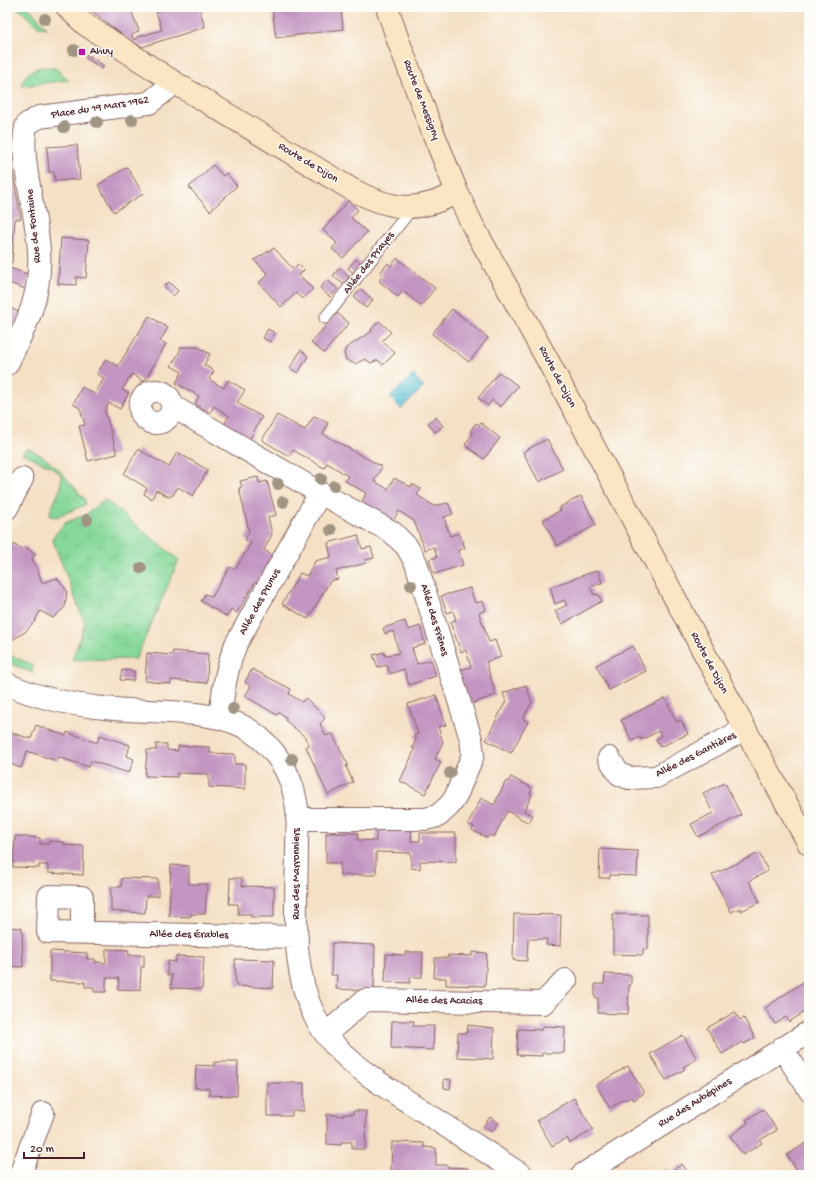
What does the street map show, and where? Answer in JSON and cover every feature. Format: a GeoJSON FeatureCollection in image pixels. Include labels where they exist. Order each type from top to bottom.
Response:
{"type":"FeatureCollection","features":[{"type":"Feature","properties":{"kind":"main road","name":"Route de Dijon"},"geometry":{"type":"LineString","coordinates":[[66,7],[86,25],[172,81],[351,189],[374,201],[396,206],[413,207],[442,201],[457,192],[745,729],[809,844]]}},
{"type":"Feature","properties":{"kind":"main road","name":"Route de Messigny"},"geometry":{"type":"LineString","coordinates":[[387,7],[398,40],[457,192]]}},
{"type":"Feature","properties":{"kind":"street","name":"Place du 19 Mars 1962"},"geometry":{"type":"LineString","coordinates":[[25,129],[30,121],[39,117],[149,102],[168,88],[172,81]]}},
{"type":"Feature","properties":{"kind":"street","name":"Rue de Fontaine"},"geometry":{"type":"LineString","coordinates":[[7,364],[29,319],[39,278],[39,250],[25,152],[25,129]]}},
{"type":"Feature","properties":{"kind":"street","name":"Allée des Frênes"},"geometry":{"type":"LineString","coordinates":[[172,406],[320,493],[392,532],[400,539],[412,555],[471,739],[473,755],[455,798],[438,816],[425,819],[297,818]]}},
{"type":"Feature","properties":{"kind":"street"},"geometry":{"type":"LineString","coordinates":[[7,508],[22,479]]}},
{"type":"Feature","properties":{"kind":"street","name":"Allée des Prunus"},"geometry":{"type":"LineString","coordinates":[[220,718],[228,663],[236,644],[320,493]]}},
{"type":"Feature","properties":{"kind":"street","name":"Rue des Marronniers"},"geometry":{"type":"LineString","coordinates":[[7,684],[20,690],[80,704],[220,718],[248,730],[268,746],[277,756],[292,787],[297,818],[297,937],[299,967],[306,997],[315,1017],[335,1046],[353,1062],[388,1088],[522,1175]]}},
{"type":"Feature","properties":{"kind":"street","name":"Allée des Gantières"},"geometry":{"type":"LineString","coordinates":[[609,758],[619,774],[629,778],[656,777],[745,729]]}},
{"type":"Feature","properties":{"kind":"street","name":"Allée des Érables"},"geometry":{"type":"LineString","coordinates":[[82,932],[297,937]]}},
{"type":"Feature","properties":{"kind":"street","name":"Allée des Acacias"},"geometry":{"type":"LineString","coordinates":[[326,1034],[365,1000],[543,1003],[566,980]]}},
{"type":"Feature","properties":{"kind":"street","name":"Rue des Aubépines"},"geometry":{"type":"LineString","coordinates":[[582,1175],[809,1032]]}},
{"type":"Feature","properties":{"kind":"street"},"geometry":{"type":"LineString","coordinates":[[782,1048],[809,1089]]}},
{"type":"Feature","properties":{"kind":"street"},"geometry":{"type":"LineString","coordinates":[[20,1175],[43,1113]]}},
{"type":"Feature","properties":{"kind":"lane","name":"Allée des Prayes"},"geometry":{"type":"LineString","coordinates":[[325,318],[413,207]]}},
{"type":"Feature","properties":{"kind":"green space"},"geometry":{"type":"Polygon","coordinates":[[[14,7],[28,7],[47,28],[37,25],[14,7]]]}},
{"type":"Feature","properties":{"kind":"green space"},"geometry":{"type":"Polygon","coordinates":[[[41,67],[55,68],[69,80],[22,86],[24,79],[28,74],[41,67]]]}},
{"type":"Feature","properties":{"kind":"green space"},"geometry":{"type":"Polygon","coordinates":[[[27,448],[44,457],[63,474],[85,500],[85,505],[56,517],[51,516],[50,512],[61,487],[61,475],[50,466],[22,453],[27,448]]]}},
{"type":"Feature","properties":{"kind":"green space"},"geometry":{"type":"Polygon","coordinates":[[[105,500],[179,560],[136,659],[72,660],[85,624],[52,538],[65,523],[85,515],[105,500]]]}},
{"type":"Feature","properties":{"kind":"green space"},"geometry":{"type":"Polygon","coordinates":[[[7,654],[33,665],[32,673],[7,662],[7,654]]]}},
{"type":"Feature","properties":{"kind":"water"},"geometry":{"type":"Polygon","coordinates":[[[413,375],[424,387],[401,409],[390,397],[413,375]]]}},
{"type":"Feature","properties":{"kind":"building"},"geometry":{"type":"Polygon","coordinates":[[[87,7],[98,7],[99,9],[103,7],[130,7],[139,31],[132,35],[133,39],[162,30],[156,12],[171,7],[199,7],[205,27],[142,47],[125,37],[87,7]]]}},
{"type":"Feature","properties":{"kind":"building"},"geometry":{"type":"Polygon","coordinates":[[[272,7],[341,7],[343,29],[276,38],[272,7]]]}},
{"type":"Feature","properties":{"kind":"building"},"geometry":{"type":"Polygon","coordinates":[[[87,54],[104,66],[102,69],[85,57],[87,54]]]}},
{"type":"Feature","properties":{"kind":"building"},"geometry":{"type":"Polygon","coordinates":[[[77,145],[80,179],[55,181],[54,172],[49,172],[47,147],[77,145]]]}},
{"type":"Feature","properties":{"kind":"building"},"geometry":{"type":"Polygon","coordinates":[[[7,146],[9,146],[21,219],[15,219],[12,263],[7,263],[7,146]]]}},
{"type":"Feature","properties":{"kind":"building"},"geometry":{"type":"Polygon","coordinates":[[[213,165],[223,176],[226,173],[237,186],[210,211],[189,187],[213,165]]]}},
{"type":"Feature","properties":{"kind":"building"},"geometry":{"type":"Polygon","coordinates":[[[127,167],[143,194],[114,212],[98,185],[127,167]]]}},
{"type":"Feature","properties":{"kind":"building"},"geometry":{"type":"Polygon","coordinates":[[[348,201],[358,210],[351,218],[367,232],[343,258],[332,249],[337,243],[323,230],[348,201]]]}},
{"type":"Feature","properties":{"kind":"building"},"geometry":{"type":"Polygon","coordinates":[[[61,238],[89,240],[86,278],[76,277],[76,285],[58,284],[61,238]]]}},
{"type":"Feature","properties":{"kind":"building"},"geometry":{"type":"Polygon","coordinates":[[[274,248],[293,269],[298,264],[304,270],[299,275],[313,289],[302,299],[296,293],[281,307],[259,283],[268,274],[254,260],[274,248]]]}},
{"type":"Feature","properties":{"kind":"building"},"geometry":{"type":"Polygon","coordinates":[[[397,258],[435,288],[421,306],[403,291],[398,297],[379,281],[383,275],[380,273],[388,263],[391,266],[397,258]]]}},
{"type":"Feature","properties":{"kind":"building"},"geometry":{"type":"Polygon","coordinates":[[[356,259],[362,265],[354,274],[348,268],[356,259]]]}},
{"type":"Feature","properties":{"kind":"building"},"geometry":{"type":"Polygon","coordinates":[[[7,267],[30,275],[25,289],[7,282],[7,267]]]}},
{"type":"Feature","properties":{"kind":"building"},"geometry":{"type":"Polygon","coordinates":[[[339,268],[349,277],[343,284],[333,276],[339,268]]]}},
{"type":"Feature","properties":{"kind":"building"},"geometry":{"type":"Polygon","coordinates":[[[327,280],[338,289],[330,297],[320,288],[327,280]]]}},
{"type":"Feature","properties":{"kind":"building"},"geometry":{"type":"Polygon","coordinates":[[[169,282],[178,291],[173,296],[164,286],[169,282]]]}},
{"type":"Feature","properties":{"kind":"building"},"geometry":{"type":"Polygon","coordinates":[[[361,289],[373,300],[366,308],[354,297],[361,289]]]}},
{"type":"Feature","properties":{"kind":"building"},"geometry":{"type":"Polygon","coordinates":[[[10,308],[21,313],[9,336],[7,335],[7,314],[10,308]]]}},
{"type":"Feature","properties":{"kind":"building"},"geometry":{"type":"Polygon","coordinates":[[[452,309],[488,338],[469,362],[432,334],[452,309]]]}},
{"type":"Feature","properties":{"kind":"building"},"geometry":{"type":"Polygon","coordinates":[[[337,313],[349,323],[324,353],[311,343],[337,313]]]}},
{"type":"Feature","properties":{"kind":"building"},"geometry":{"type":"Polygon","coordinates":[[[149,316],[168,328],[160,341],[166,344],[144,382],[132,374],[122,390],[129,393],[120,409],[109,403],[105,411],[117,454],[88,461],[79,426],[85,425],[80,408],[73,404],[82,387],[95,394],[104,378],[97,374],[106,359],[118,366],[149,316]]]}},
{"type":"Feature","properties":{"kind":"building"},"geometry":{"type":"Polygon","coordinates":[[[379,321],[391,332],[382,341],[395,353],[383,365],[378,360],[371,363],[365,359],[355,364],[346,360],[344,353],[346,348],[372,331],[371,330],[379,321]]]}},
{"type":"Feature","properties":{"kind":"building"},"geometry":{"type":"Polygon","coordinates":[[[268,329],[275,333],[270,342],[263,338],[268,329]]]}},
{"type":"Feature","properties":{"kind":"building"},"geometry":{"type":"Polygon","coordinates":[[[180,347],[198,347],[210,354],[204,365],[214,371],[209,379],[224,388],[228,380],[245,390],[237,403],[262,417],[248,442],[222,428],[229,416],[214,406],[210,413],[195,404],[199,396],[176,383],[182,372],[171,366],[180,351],[180,347]]]}},
{"type":"Feature","properties":{"kind":"building"},"geometry":{"type":"Polygon","coordinates":[[[301,350],[308,356],[298,373],[290,368],[301,350]]]}},
{"type":"Feature","properties":{"kind":"building"},"geometry":{"type":"Polygon","coordinates":[[[499,372],[518,386],[501,407],[492,400],[488,406],[478,398],[499,372]]]}},
{"type":"Feature","properties":{"kind":"building"},"geometry":{"type":"Polygon","coordinates":[[[277,415],[305,430],[314,416],[321,419],[328,423],[323,434],[382,467],[374,481],[388,489],[394,478],[411,487],[412,484],[421,489],[417,495],[434,506],[448,503],[453,514],[444,517],[450,536],[459,533],[465,548],[458,550],[463,565],[434,574],[429,559],[437,557],[434,547],[425,550],[414,521],[399,511],[391,524],[360,506],[366,493],[345,481],[348,476],[327,463],[324,468],[293,450],[289,456],[262,440],[277,415]]]}},
{"type":"Feature","properties":{"kind":"building"},"geometry":{"type":"Polygon","coordinates":[[[436,417],[443,426],[435,432],[428,423],[436,417]]]}},
{"type":"Feature","properties":{"kind":"building"},"geometry":{"type":"Polygon","coordinates":[[[476,423],[479,425],[481,423],[500,438],[484,459],[465,445],[473,433],[470,431],[476,423]]]}},
{"type":"Feature","properties":{"kind":"building"},"geometry":{"type":"Polygon","coordinates":[[[547,439],[563,469],[539,482],[523,452],[547,439]]]}},
{"type":"Feature","properties":{"kind":"building"},"geometry":{"type":"Polygon","coordinates":[[[138,449],[169,467],[177,452],[208,470],[193,496],[178,487],[173,495],[169,497],[156,490],[152,499],[144,494],[147,488],[124,474],[138,449]]]}},
{"type":"Feature","properties":{"kind":"building"},"geometry":{"type":"Polygon","coordinates":[[[258,477],[259,483],[267,481],[276,515],[268,517],[272,534],[264,550],[277,558],[261,585],[255,582],[237,613],[231,609],[227,617],[201,601],[205,594],[212,597],[230,567],[235,570],[251,543],[245,540],[249,531],[239,488],[242,487],[240,481],[258,477]]]}},
{"type":"Feature","properties":{"kind":"building"},"geometry":{"type":"Polygon","coordinates":[[[581,496],[596,525],[557,546],[543,520],[561,510],[560,507],[581,496]]]}},
{"type":"Feature","properties":{"kind":"building"},"geometry":{"type":"Polygon","coordinates":[[[358,535],[362,549],[371,547],[374,558],[365,560],[366,563],[336,571],[338,579],[330,581],[308,619],[282,604],[300,573],[307,576],[315,561],[331,557],[328,543],[358,535]]]}},
{"type":"Feature","properties":{"kind":"building"},"geometry":{"type":"Polygon","coordinates":[[[7,541],[22,549],[25,546],[35,555],[32,559],[37,567],[42,583],[57,578],[67,591],[65,607],[53,618],[40,611],[35,621],[25,632],[12,640],[7,623],[7,541]]]}},
{"type":"Feature","properties":{"kind":"building"},"geometry":{"type":"Polygon","coordinates":[[[598,570],[602,583],[590,587],[594,595],[598,594],[602,601],[562,624],[555,611],[567,605],[564,600],[555,604],[550,587],[598,570]]]}},
{"type":"Feature","properties":{"kind":"building"},"geometry":{"type":"Polygon","coordinates":[[[470,588],[475,603],[483,601],[486,610],[479,613],[489,642],[495,640],[501,657],[486,662],[496,695],[468,705],[457,671],[471,667],[466,650],[461,652],[450,622],[456,620],[453,611],[447,613],[441,596],[470,588]]]}},
{"type":"Feature","properties":{"kind":"building"},"geometry":{"type":"Polygon","coordinates":[[[405,621],[408,630],[420,626],[425,644],[412,648],[417,664],[431,660],[436,676],[409,685],[404,669],[390,674],[387,665],[378,667],[373,655],[384,652],[385,656],[399,653],[393,631],[385,634],[383,628],[405,621]]]}},
{"type":"Feature","properties":{"kind":"building"},"geometry":{"type":"Polygon","coordinates":[[[633,646],[646,671],[609,690],[596,665],[633,646]]]}},
{"type":"Feature","properties":{"kind":"building"},"geometry":{"type":"Polygon","coordinates":[[[173,651],[208,654],[207,683],[171,680],[171,684],[145,681],[147,653],[172,655],[173,651]]]}},
{"type":"Feature","properties":{"kind":"building"},"geometry":{"type":"Polygon","coordinates":[[[252,669],[291,689],[289,694],[302,702],[306,698],[325,718],[320,724],[326,736],[332,733],[348,765],[346,766],[353,782],[328,795],[306,747],[309,745],[305,737],[285,720],[287,718],[279,712],[277,715],[245,696],[251,686],[245,682],[252,669]]]}},
{"type":"Feature","properties":{"kind":"building"},"geometry":{"type":"Polygon","coordinates":[[[122,670],[134,671],[133,681],[120,680],[122,670]]]}},
{"type":"Feature","properties":{"kind":"building"},"geometry":{"type":"Polygon","coordinates":[[[526,685],[532,702],[523,719],[528,722],[511,753],[486,740],[506,701],[503,693],[526,685]]]}},
{"type":"Feature","properties":{"kind":"building"},"geometry":{"type":"Polygon","coordinates":[[[436,695],[446,725],[438,727],[443,742],[435,759],[441,762],[425,794],[400,781],[415,749],[412,748],[416,740],[414,735],[418,734],[408,704],[436,695]]]}},
{"type":"Feature","properties":{"kind":"building"},"geometry":{"type":"Polygon","coordinates":[[[665,698],[677,722],[681,720],[688,734],[660,747],[656,739],[661,736],[659,731],[641,740],[640,737],[632,741],[621,720],[665,698]]]}},
{"type":"Feature","properties":{"kind":"building"},"geometry":{"type":"Polygon","coordinates":[[[36,725],[66,736],[67,732],[97,743],[100,735],[130,745],[127,756],[134,759],[129,773],[91,761],[89,767],[58,757],[57,761],[27,751],[21,768],[7,763],[7,731],[31,739],[36,725]]]}},
{"type":"Feature","properties":{"kind":"building"},"geometry":{"type":"Polygon","coordinates":[[[156,744],[167,744],[167,750],[178,751],[178,746],[210,747],[210,753],[235,754],[235,764],[245,764],[245,789],[209,787],[209,774],[177,773],[177,777],[145,776],[147,750],[156,750],[156,744]]]}},
{"type":"Feature","properties":{"kind":"building"},"geometry":{"type":"Polygon","coordinates":[[[511,777],[532,788],[530,794],[532,795],[524,811],[533,815],[529,823],[507,811],[494,837],[490,835],[487,838],[472,830],[474,827],[468,824],[481,798],[494,805],[506,781],[508,782],[511,777]]]}},
{"type":"Feature","properties":{"kind":"building"},"geometry":{"type":"Polygon","coordinates":[[[725,783],[741,815],[698,837],[691,824],[713,813],[703,793],[725,783]]]}},
{"type":"Feature","properties":{"kind":"building"},"geometry":{"type":"Polygon","coordinates":[[[376,825],[412,825],[411,841],[420,841],[420,833],[456,833],[456,862],[420,861],[420,869],[411,868],[411,853],[376,852],[376,875],[340,875],[340,863],[326,863],[326,833],[358,833],[358,840],[376,841],[376,825]]]}},
{"type":"Feature","properties":{"kind":"building"},"geometry":{"type":"Polygon","coordinates":[[[15,836],[40,838],[40,844],[49,844],[49,841],[64,842],[64,845],[84,846],[83,875],[48,873],[48,865],[39,865],[39,868],[13,867],[15,836]]]}},
{"type":"Feature","properties":{"kind":"building"},"geometry":{"type":"Polygon","coordinates":[[[600,849],[638,851],[637,876],[610,875],[610,878],[599,878],[600,849]]]}},
{"type":"Feature","properties":{"kind":"building"},"geometry":{"type":"Polygon","coordinates":[[[759,853],[768,871],[749,881],[760,902],[741,911],[740,908],[731,912],[712,875],[759,853]]]}},
{"type":"Feature","properties":{"kind":"building"},"geometry":{"type":"Polygon","coordinates":[[[171,865],[189,866],[189,884],[207,884],[205,914],[191,914],[190,917],[169,916],[171,865]]]}},
{"type":"Feature","properties":{"kind":"building"},"geometry":{"type":"Polygon","coordinates":[[[122,878],[158,879],[158,896],[146,896],[145,913],[111,911],[111,887],[121,887],[122,878]]]}},
{"type":"Feature","properties":{"kind":"building"},"geometry":{"type":"Polygon","coordinates":[[[230,878],[242,878],[242,886],[274,887],[274,917],[251,917],[251,914],[238,914],[238,904],[229,904],[230,878]]]}},
{"type":"Feature","properties":{"kind":"building"},"geometry":{"type":"Polygon","coordinates":[[[514,914],[561,915],[560,946],[546,945],[547,939],[528,939],[527,961],[513,960],[514,914]]]}},
{"type":"Feature","properties":{"kind":"building"},"geometry":{"type":"Polygon","coordinates":[[[613,914],[648,915],[648,950],[643,949],[643,955],[613,954],[613,914]]]}},
{"type":"Feature","properties":{"kind":"building"},"geometry":{"type":"Polygon","coordinates":[[[7,927],[22,928],[23,967],[7,966],[7,927]]]}},
{"type":"Feature","properties":{"kind":"building"},"geometry":{"type":"Polygon","coordinates":[[[332,943],[375,945],[374,991],[336,989],[337,975],[331,975],[332,943]]]}},
{"type":"Feature","properties":{"kind":"building"},"geometry":{"type":"Polygon","coordinates":[[[106,949],[129,950],[128,955],[144,955],[144,967],[141,967],[140,990],[118,989],[119,978],[106,978],[106,992],[94,992],[94,987],[85,987],[85,982],[50,981],[50,951],[87,953],[87,959],[95,959],[95,962],[106,963],[106,949]]]}},
{"type":"Feature","properties":{"kind":"building"},"geometry":{"type":"Polygon","coordinates":[[[405,952],[423,952],[422,977],[410,977],[410,983],[385,982],[386,954],[405,955],[405,952]]]}},
{"type":"Feature","properties":{"kind":"building"},"geometry":{"type":"Polygon","coordinates":[[[472,952],[487,953],[485,986],[446,985],[446,978],[434,978],[435,958],[448,958],[448,955],[472,956],[472,952]]]}},
{"type":"Feature","properties":{"kind":"building"},"geometry":{"type":"Polygon","coordinates":[[[176,956],[204,957],[202,989],[171,988],[172,975],[167,975],[168,961],[176,962],[176,956]]]}},
{"type":"Feature","properties":{"kind":"building"},"geometry":{"type":"Polygon","coordinates":[[[235,959],[274,960],[273,988],[236,986],[235,959]]]}},
{"type":"Feature","properties":{"kind":"building"},"geometry":{"type":"Polygon","coordinates":[[[605,974],[631,975],[631,985],[629,985],[628,1014],[598,1013],[598,998],[595,998],[595,984],[604,984],[605,974]]]}},
{"type":"Feature","properties":{"kind":"building"},"geometry":{"type":"Polygon","coordinates":[[[805,981],[809,987],[809,1009],[789,1022],[786,1017],[775,1024],[765,1008],[805,981]]]}},
{"type":"Feature","properties":{"kind":"building"},"geometry":{"type":"Polygon","coordinates":[[[735,1012],[740,1020],[744,1018],[755,1038],[744,1044],[742,1042],[722,1054],[707,1028],[735,1012]]]}},
{"type":"Feature","properties":{"kind":"building"},"geometry":{"type":"Polygon","coordinates":[[[392,1021],[414,1021],[413,1026],[434,1026],[433,1050],[391,1048],[392,1021]]]}},
{"type":"Feature","properties":{"kind":"building"},"geometry":{"type":"Polygon","coordinates":[[[468,1025],[494,1028],[493,1059],[457,1057],[458,1033],[467,1033],[468,1025]]]}},
{"type":"Feature","properties":{"kind":"building"},"geometry":{"type":"Polygon","coordinates":[[[543,1026],[565,1027],[564,1053],[542,1053],[542,1056],[517,1055],[518,1029],[542,1030],[543,1026]]]}},
{"type":"Feature","properties":{"kind":"building"},"geometry":{"type":"Polygon","coordinates":[[[683,1035],[697,1059],[683,1067],[685,1069],[666,1080],[650,1054],[683,1035]]]}},
{"type":"Feature","properties":{"kind":"building"},"geometry":{"type":"Polygon","coordinates":[[[214,1062],[238,1062],[237,1096],[209,1095],[209,1088],[195,1088],[196,1065],[214,1066],[214,1062]]]}},
{"type":"Feature","properties":{"kind":"building"},"geometry":{"type":"Polygon","coordinates":[[[628,1066],[644,1093],[634,1100],[632,1097],[625,1100],[624,1099],[610,1108],[596,1085],[628,1066]]]}},
{"type":"Feature","properties":{"kind":"building"},"geometry":{"type":"Polygon","coordinates":[[[444,1079],[451,1080],[450,1089],[444,1088],[444,1079]]]}},
{"type":"Feature","properties":{"kind":"building"},"geometry":{"type":"Polygon","coordinates":[[[267,1083],[304,1083],[304,1111],[292,1111],[292,1116],[267,1116],[267,1083]]]}},
{"type":"Feature","properties":{"kind":"building"},"geometry":{"type":"Polygon","coordinates":[[[574,1098],[593,1130],[570,1143],[567,1138],[552,1146],[537,1120],[574,1098]]]}},
{"type":"Feature","properties":{"kind":"building"},"geometry":{"type":"Polygon","coordinates":[[[763,1109],[777,1130],[760,1140],[762,1143],[743,1155],[730,1136],[748,1123],[746,1120],[763,1109]]]}},
{"type":"Feature","properties":{"kind":"building"},"geometry":{"type":"Polygon","coordinates":[[[353,1111],[366,1111],[365,1149],[352,1149],[352,1142],[341,1142],[341,1145],[327,1144],[327,1114],[344,1116],[344,1114],[353,1114],[353,1111]]]}},
{"type":"Feature","properties":{"kind":"building"},"geometry":{"type":"Polygon","coordinates":[[[490,1117],[498,1123],[492,1132],[483,1127],[490,1117]]]}},
{"type":"Feature","properties":{"kind":"building"},"geometry":{"type":"Polygon","coordinates":[[[809,1141],[809,1175],[800,1175],[787,1155],[809,1141]]]}},
{"type":"Feature","properties":{"kind":"building"},"geometry":{"type":"Polygon","coordinates":[[[392,1142],[424,1143],[424,1147],[436,1148],[436,1165],[468,1168],[468,1175],[423,1175],[423,1173],[391,1172],[392,1142]]]}},
{"type":"Feature","properties":{"kind":"building"},"geometry":{"type":"Polygon","coordinates":[[[682,1164],[690,1175],[656,1175],[665,1169],[668,1173],[682,1164]]]}},
{"type":"Feature","properties":{"kind":"place","name":"Ahuy"},"geometry":{"type":"Point","coordinates":[82,52]}}]}
